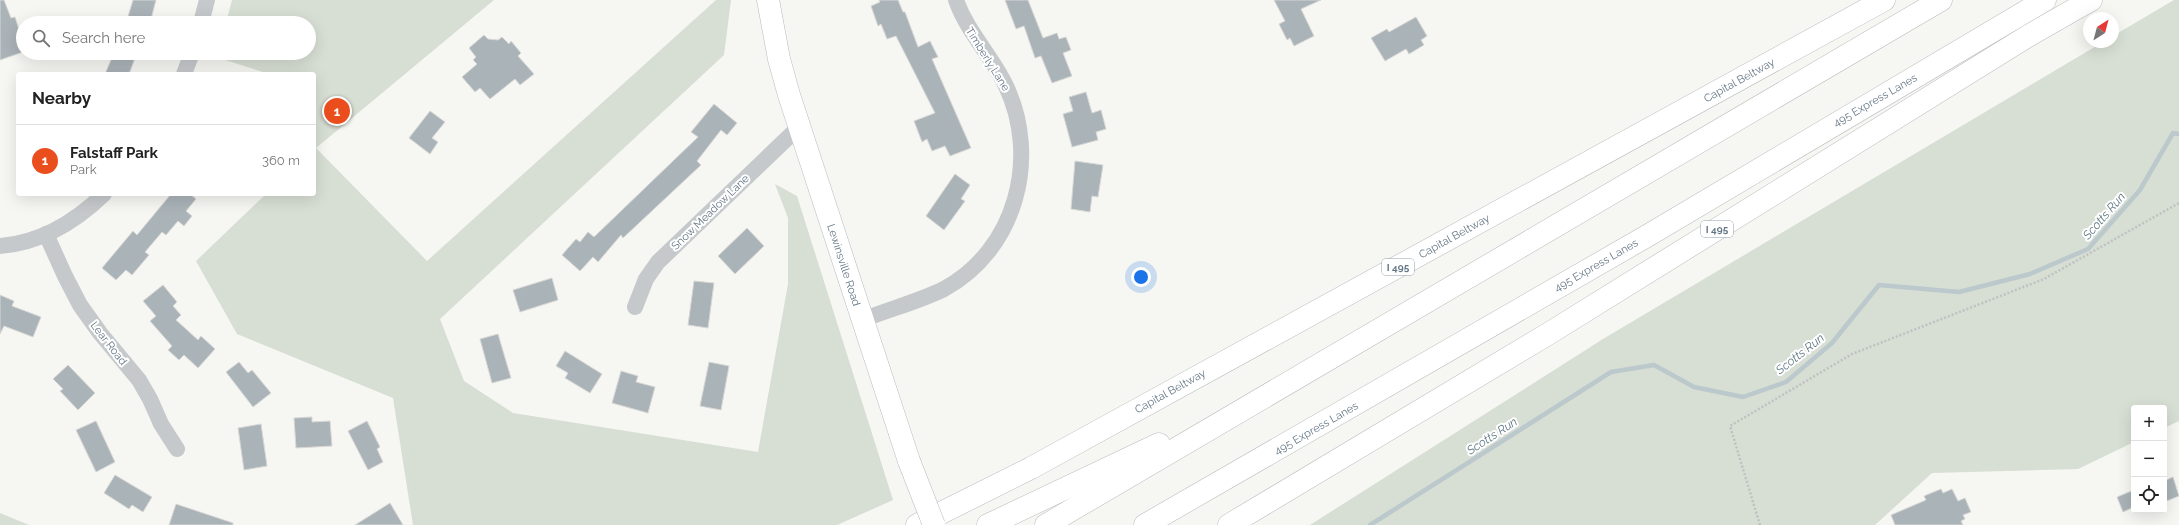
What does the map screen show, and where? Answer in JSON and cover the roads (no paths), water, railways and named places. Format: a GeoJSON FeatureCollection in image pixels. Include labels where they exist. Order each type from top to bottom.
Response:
{"type":"FeatureCollection","features":[{"type":"Feature","properties":{"kind":"main road","name":"Lewinsville Road"},"geometry":{"type":"LineString","coordinates":[[768,0],[779,59],[799,127],[908,460],[934,525]]}},
{"type":"Feature","properties":{"kind":"main road","name":"Capital Beltway"},"geometry":{"type":"LineString","coordinates":[[918,525],[1052,456],[1884,0]]}},
{"type":"Feature","properties":{"kind":"main road"},"geometry":{"type":"LineString","coordinates":[[1046,525],[1940,0]]}},
{"type":"Feature","properties":{"kind":"main road","name":"495 Express Lanes"},"geometry":{"type":"LineString","coordinates":[[1145,525],[1627,247],[2045,0]]}},
{"type":"Feature","properties":{"kind":"main road","name":"I 495"},"geometry":{"type":"LineString","coordinates":[[1229,525],[1548,334],[2028,36],[2091,0]]}},
{"type":"Feature","properties":{"kind":"main road"},"geometry":{"type":"LineString","coordinates":[[988,525],[1288,383]]}},
{"type":"Feature","properties":{"kind":"main road"},"geometry":{"type":"LineString","coordinates":[[1242,525],[1343,458]]}},
{"type":"Feature","properties":{"kind":"street"},"geometry":{"type":"LineString","coordinates":[[203,16],[207,0]]}},
{"type":"Feature","properties":{"kind":"street","name":"Timberly Lane"},"geometry":{"type":"LineString","coordinates":[[862,320],[944,289],[963,276],[980,261],[995,242],[1008,221],[1016,198],[1021,175],[1023,151],[1015,108],[1006,85],[965,22],[956,0]]}},
{"type":"Feature","properties":{"kind":"street"},"geometry":{"type":"LineString","coordinates":[[185,72],[189,60]]}},
{"type":"Feature","properties":{"kind":"street","name":"Snow Meadow Lane"},"geometry":{"type":"LineString","coordinates":[[635,307],[646,279],[658,262],[799,127]]}},
{"type":"Feature","properties":{"kind":"street"},"geometry":{"type":"LineString","coordinates":[[0,246],[26,242],[46,234],[71,221],[102,196]]}},
{"type":"Feature","properties":{"kind":"street","name":"Lear Road"},"geometry":{"type":"LineString","coordinates":[[46,234],[80,305],[100,333],[139,380],[150,399],[161,424],[177,449]]}},
{"type":"Feature","properties":{"kind":"waterway","name":"Scotts Run"},"geometry":{"type":"LineString","coordinates":[[1370,525],[1611,372],[1654,365],[1694,387],[1743,397],[1786,382],[1832,343],[1879,285],[1959,292],[2030,274],[2088,249],[2140,190],[2173,133],[2179,134]]}},
{"type":"Feature","properties":{"kind":"place","name":"Falstaff Park"},"geometry":{"type":"Point","coordinates":[337,111]}}]}
